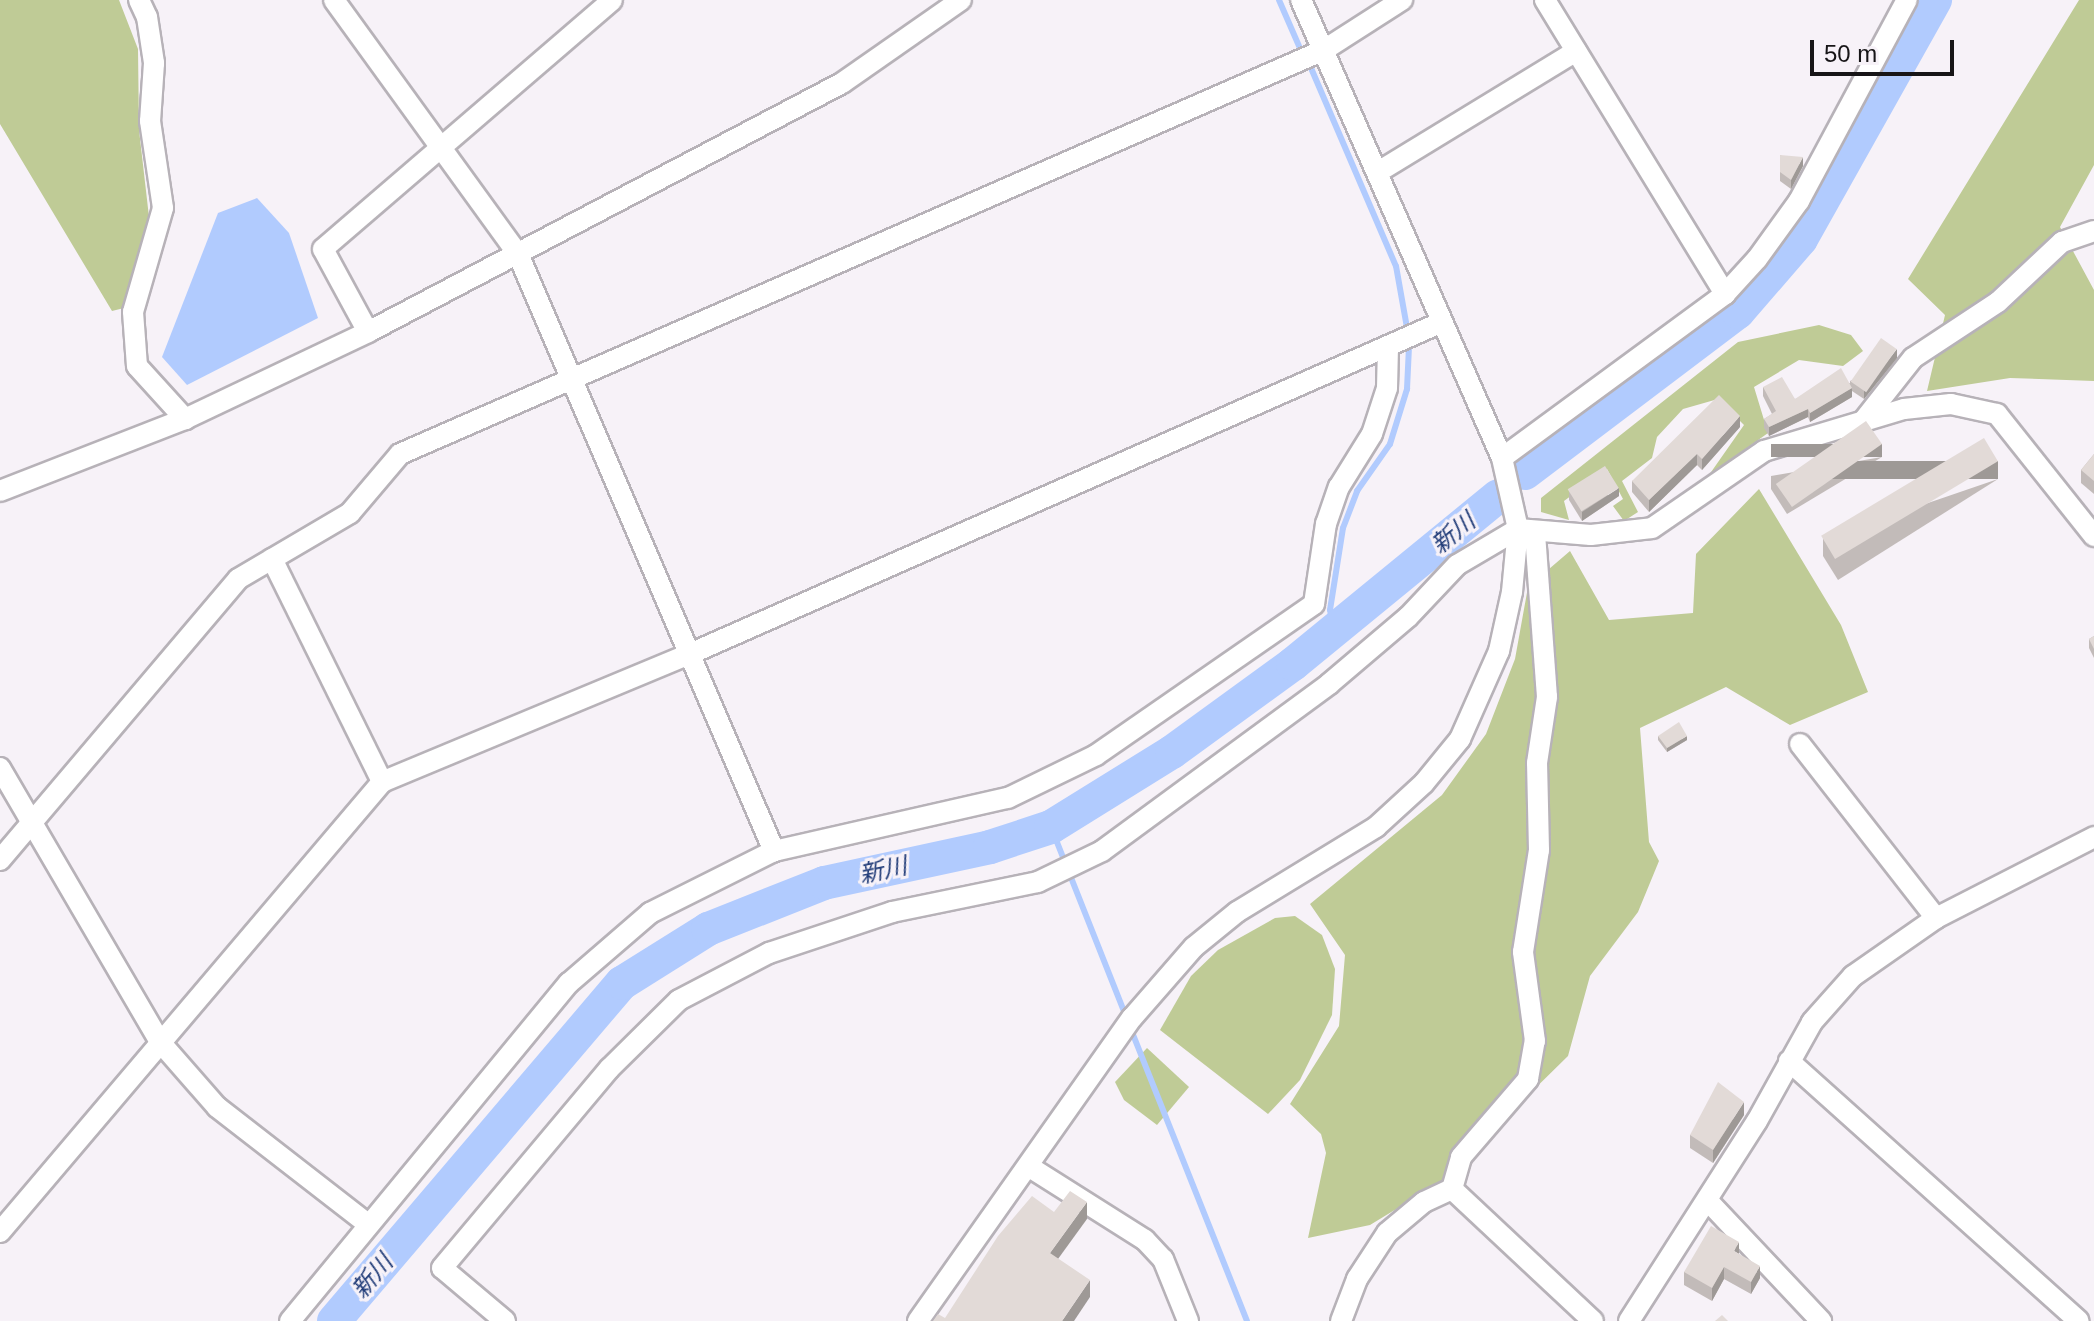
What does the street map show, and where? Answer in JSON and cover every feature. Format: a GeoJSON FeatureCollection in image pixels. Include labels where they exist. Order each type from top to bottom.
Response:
{"type":"FeatureCollection","features":[{"type":"Feature","properties":{"kind":"street"},"geometry":{"type":"LineString","coordinates":[[139,0],[147,17],[154,63],[150,121],[163,208],[133,312],[137,366],[185,419]]}},
{"type":"Feature","properties":{"kind":"street"},"geometry":{"type":"LineString","coordinates":[[334,0],[518,254],[692,653],[774,851]]}},
{"type":"Feature","properties":{"kind":"street"},"geometry":{"type":"LineString","coordinates":[[368,332],[323,249],[440,143],[612,0]]}},
{"type":"Feature","properties":{"kind":"street"},"geometry":{"type":"LineString","coordinates":[[0,491],[185,419],[368,332],[842,83],[961,0]]}},
{"type":"Feature","properties":{"kind":"street"},"geometry":{"type":"LineString","coordinates":[[1301,0],[1378,172],[1440,323],[1502,458],[1526,530],[1547,697],[1537,763],[1539,850],[1523,952],[1535,1041],[1528,1079],[1461,1157],[1452,1189],[1424,1202],[1387,1233],[1357,1279],[1341,1321]]}},
{"type":"Feature","properties":{"kind":"street"},"geometry":{"type":"LineString","coordinates":[[0,860],[238,579],[350,513],[400,454],[572,376],[1324,50],[1402,0]]}},
{"type":"Feature","properties":{"kind":"street"},"geometry":{"type":"LineString","coordinates":[[1545,0],[1725,294]]}},
{"type":"Feature","properties":{"kind":"street"},"geometry":{"type":"LineString","coordinates":[[1502,458],[1725,294],[1799,201],[1907,0]]}},
{"type":"Feature","properties":{"kind":"street"},"geometry":{"type":"LineString","coordinates":[[1378,172],[1576,51]]}},
{"type":"Feature","properties":{"kind":"street"},"geometry":{"type":"LineString","coordinates":[[1864,420],[1913,358],[1998,302],[2062,242],[2094,231]]}},
{"type":"Feature","properties":{"kind":"street"},"geometry":{"type":"LineString","coordinates":[[0,1232],[382,782],[692,653],[1440,323]]}},
{"type":"Feature","properties":{"kind":"street"},"geometry":{"type":"LineString","coordinates":[[290,1321],[569,983],[650,913],[774,851],[1008,798],[1096,755],[1314,604],[1326,524],[1339,487],[1372,434],[1387,388],[1388,347]]}},
{"type":"Feature","properties":{"kind":"street"},"geometry":{"type":"LineString","coordinates":[[505,1321],[442,1268],[609,1069],[679,1000],[769,953],[892,912],[1038,882],[1102,851],[1329,684],[1408,617],[1457,565],[1526,530],[1591,535],[1652,528],[1764,451],[1864,420],[1951,404],[1997,414],[2094,536]]}},
{"type":"Feature","properties":{"kind":"street"},"geometry":{"type":"LineString","coordinates":[[918,1321],[1132,1018],[1194,947],[1237,912],[1376,827],[1424,783],[1460,739],[1499,651],[1526,530]]}},
{"type":"Feature","properties":{"kind":"street"},"geometry":{"type":"LineString","coordinates":[[272,559],[382,782]]}},
{"type":"Feature","properties":{"kind":"street"},"geometry":{"type":"LineString","coordinates":[[1800,744],[1936,918]]}},
{"type":"Feature","properties":{"kind":"street"},"geometry":{"type":"LineString","coordinates":[[0,768],[161,1043],[217,1107],[368,1224]]}},
{"type":"Feature","properties":{"kind":"street"},"geometry":{"type":"LineString","coordinates":[[1629,1321],[1708,1201],[1812,1022],[1853,976],[1936,918],[2094,837]]}},
{"type":"Feature","properties":{"kind":"street"},"geometry":{"type":"LineString","coordinates":[[1789,1061],[2079,1321]]}},
{"type":"Feature","properties":{"kind":"street"},"geometry":{"type":"LineString","coordinates":[[1028,1166],[1145,1240],[1163,1259],[1188,1321]]}},
{"type":"Feature","properties":{"kind":"street"},"geometry":{"type":"LineString","coordinates":[[1452,1189],[1593,1321]]}},
{"type":"Feature","properties":{"kind":"street"},"geometry":{"type":"LineString","coordinates":[[1708,1201],[1821,1321]]}},
{"type":"Feature","properties":{"kind":"green space"},"geometry":{"type":"Polygon","coordinates":[[[0,0],[119,0],[138,49],[139,130],[149,217],[124,308],[112,311],[0,124],[0,0]]]}},
{"type":"Feature","properties":{"kind":"green space"},"geometry":{"type":"Polygon","coordinates":[[[2079,0],[2094,0],[2094,165],[2060,227],[2094,290],[2094,381],[2010,378],[1927,391],[1945,315],[1908,279],[2079,0]]]}},
{"type":"Feature","properties":{"kind":"green space"},"geometry":{"type":"Polygon","coordinates":[[[1819,325],[1851,335],[1863,351],[1843,366],[1799,360],[1754,387],[1768,433],[1709,475],[1744,425],[1718,399],[1683,409],[1657,437],[1652,458],[1622,481],[1638,512],[1624,521],[1613,506],[1623,499],[1607,469],[1564,501],[1569,520],[1541,512],[1541,498],[1738,342],[1819,325]]]}},
{"type":"Feature","properties":{"kind":"green space"},"geometry":{"type":"Polygon","coordinates":[[[1759,489],[1841,625],[1868,692],[1790,725],[1726,687],[1640,728],[1649,842],[1659,861],[1638,912],[1590,976],[1568,1056],[1439,1183],[1370,1225],[1308,1238],[1326,1153],[1321,1134],[1290,1104],[1339,1026],[1345,955],[1310,904],[1442,795],[1486,734],[1515,659],[1528,587],[1570,551],[1609,620],[1693,613],[1696,554],[1759,489]]]}},
{"type":"Feature","properties":{"kind":"green space"},"geometry":{"type":"Polygon","coordinates":[[[1295,916],[1322,935],[1335,969],[1332,1015],[1300,1080],[1268,1114],[1160,1030],[1191,976],[1218,950],[1275,918],[1295,916]]]}},
{"type":"Feature","properties":{"kind":"green space"},"geometry":{"type":"Polygon","coordinates":[[[1147,1048],[1189,1087],[1157,1125],[1124,1100],[1115,1082],[1147,1048]]]}},
{"type":"Feature","properties":{"kind":"water"},"geometry":{"type":"Polygon","coordinates":[[[257,198],[289,233],[318,318],[187,385],[162,357],[218,213],[257,198]]]}},
{"type":"Feature","properties":{"kind":"building"},"geometry":{"type":"Polygon","coordinates":[[[1780,155],[1803,157],[1791,180],[1780,172],[1780,155]]]}},
{"type":"Feature","properties":{"kind":"building"},"geometry":{"type":"Polygon","coordinates":[[[1881,338],[1897,349],[1866,392],[1851,381],[1881,338]]]}},
{"type":"Feature","properties":{"kind":"building"},"geometry":{"type":"Polygon","coordinates":[[[1841,368],[1852,388],[1810,413],[1808,409],[1769,427],[1764,419],[1776,411],[1763,387],[1782,377],[1795,399],[1841,368]]]}},
{"type":"Feature","properties":{"kind":"building"},"geometry":{"type":"Polygon","coordinates":[[[1719,395],[1740,416],[1702,459],[1697,454],[1649,500],[1632,481],[1719,395]]]}},
{"type":"Feature","properties":{"kind":"building"},"geometry":{"type":"Polygon","coordinates":[[[1866,421],[1882,444],[1792,507],[1776,484],[1866,421]]]}},
{"type":"Feature","properties":{"kind":"building"},"geometry":{"type":"Polygon","coordinates":[[[1984,438],[1998,461],[1835,559],[1821,536],[1984,438]]]}},
{"type":"Feature","properties":{"kind":"building"},"geometry":{"type":"Polygon","coordinates":[[[2094,454],[2094,481],[2081,470],[2094,454]]]}},
{"type":"Feature","properties":{"kind":"building"},"geometry":{"type":"Polygon","coordinates":[[[1605,466],[1619,488],[1581,511],[1568,489],[1605,466]]]}},
{"type":"Feature","properties":{"kind":"building"},"geometry":{"type":"Polygon","coordinates":[[[1679,722],[1687,736],[1667,748],[1658,736],[1679,722]]]}},
{"type":"Feature","properties":{"kind":"building"},"geometry":{"type":"Polygon","coordinates":[[[1718,1082],[1744,1102],[1713,1150],[1690,1135],[1718,1082]]]}},
{"type":"Feature","properties":{"kind":"building"},"geometry":{"type":"Polygon","coordinates":[[[1070,1191],[1087,1202],[1050,1253],[1090,1280],[1062,1321],[933,1321],[938,1314],[945,1318],[998,1236],[1032,1196],[1054,1212],[1070,1191]]]}},
{"type":"Feature","properties":{"kind":"building"},"geometry":{"type":"Polygon","coordinates":[[[1711,1226],[1739,1242],[1734,1251],[1760,1266],[1751,1282],[1724,1267],[1712,1288],[1684,1272],[1711,1226]]]}},
{"type":"Feature","properties":{"kind":"waterway"},"geometry":{"type":"LineString","coordinates":[[1279,0],[1299,46]]}},
{"type":"Feature","properties":{"kind":"waterway","name":"新川"},"geometry":{"type":"LineString","coordinates":[[1525,473],[1738,312],[1801,239],[1935,0]]}},
{"type":"Feature","properties":{"kind":"waterway"},"geometry":{"type":"LineString","coordinates":[[1311,68],[1396,266],[1407,328]]}},
{"type":"Feature","properties":{"kind":"waterway"},"geometry":{"type":"LineString","coordinates":[[1333,633],[1330,610],[1343,528],[1357,491],[1390,444],[1407,389],[1409,347]]}},
{"type":"Feature","properties":{"kind":"waterway","name":"新川"},"geometry":{"type":"LineString","coordinates":[[334,1321],[622,983],[708,929],[824,883],[990,847],[1051,827],[1172,752],[1293,664],[1498,496]]}},
{"type":"Feature","properties":{"kind":"waterway"},"geometry":{"type":"LineString","coordinates":[[1051,827],[1126,1016]]}},
{"type":"Feature","properties":{"kind":"waterway"},"geometry":{"type":"LineString","coordinates":[[1130,1027],[1247,1321]]}}]}
